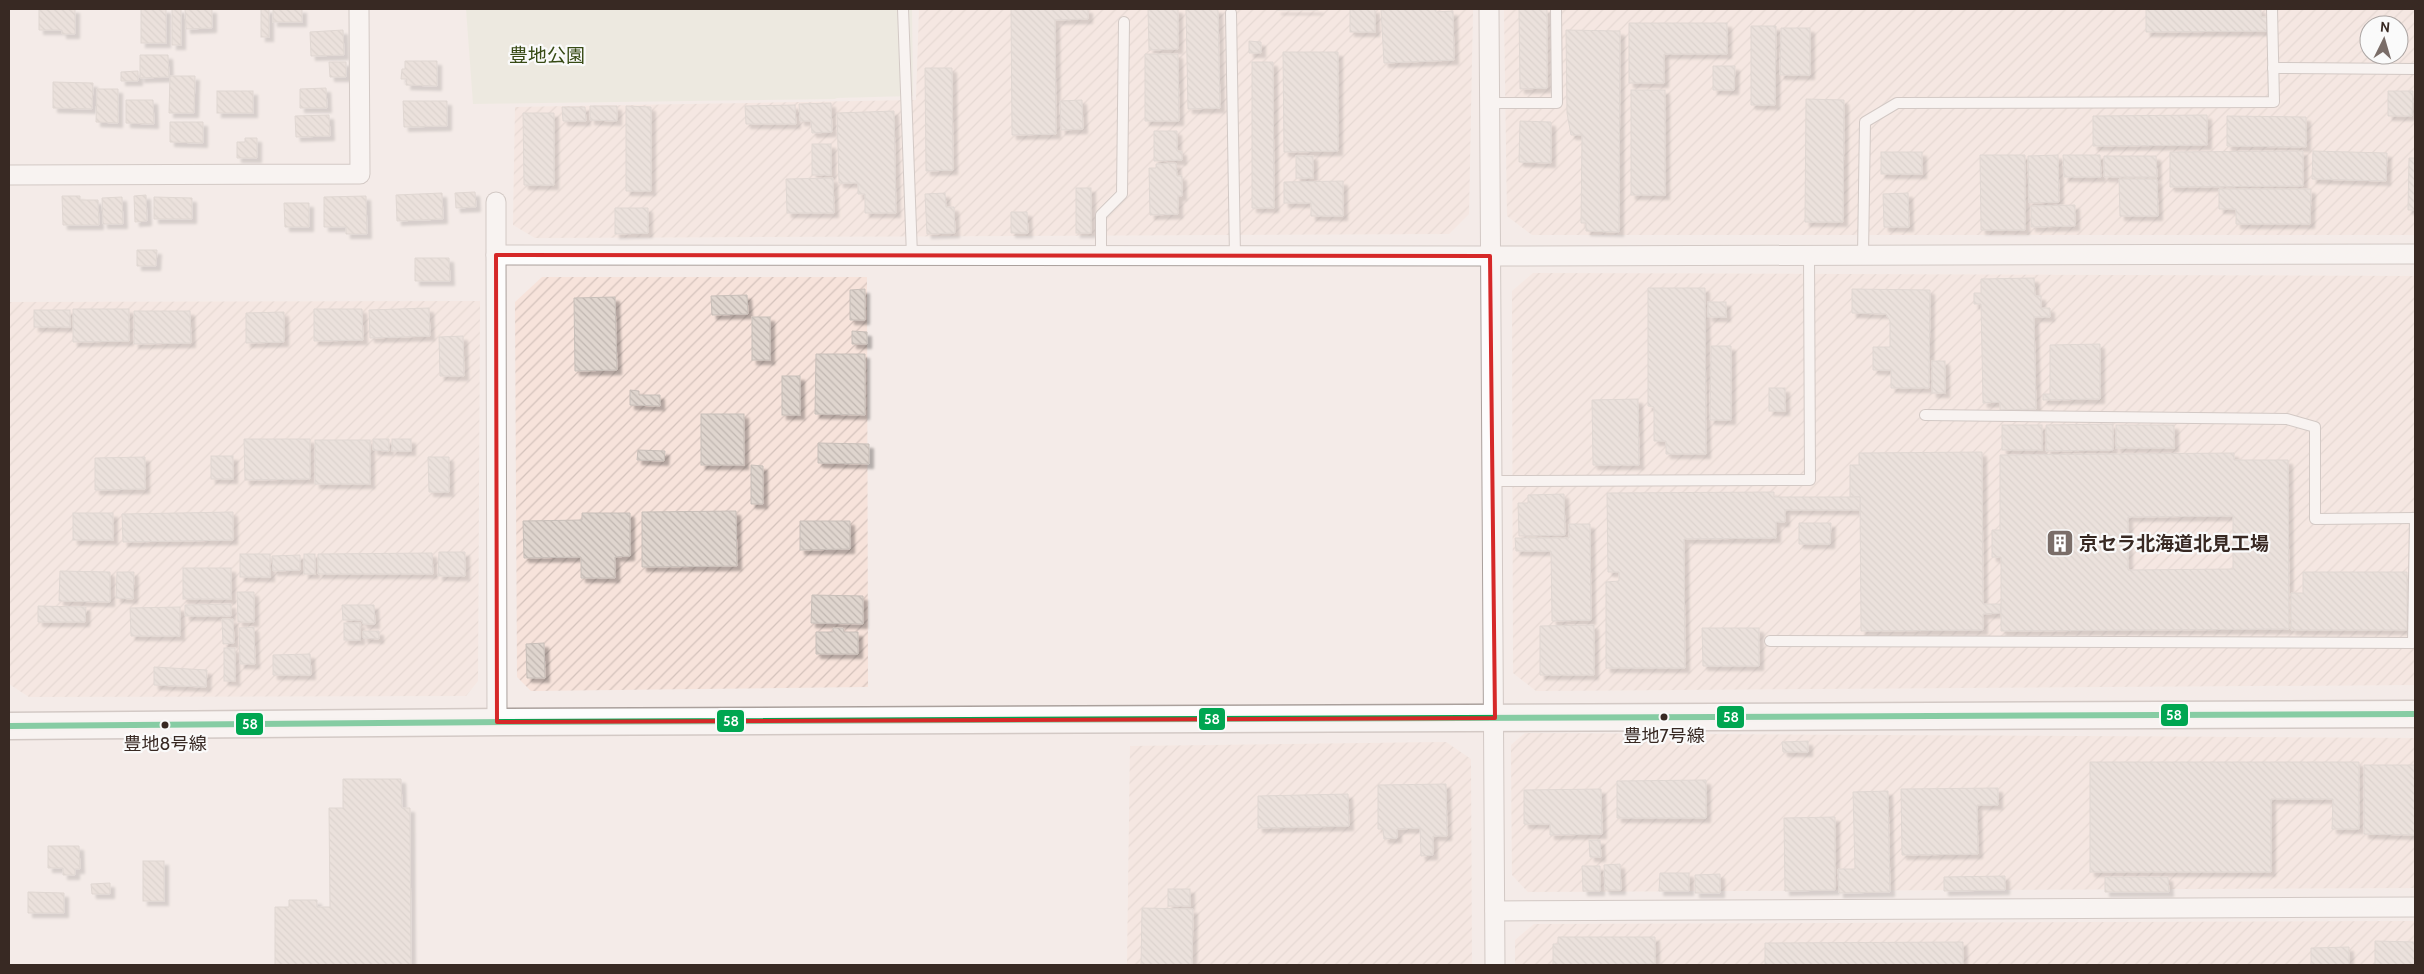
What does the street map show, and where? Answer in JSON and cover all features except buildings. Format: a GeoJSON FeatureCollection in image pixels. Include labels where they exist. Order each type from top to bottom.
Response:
{"type":"FeatureCollection","features":[{"type":"Feature","properties":{"kind":"main road"},"geometry":{"type":"LineString","coordinates":[[9,726],[497,722],[2415,714]]}},
{"type":"Feature","properties":{"kind":"street"},"geometry":{"type":"LineString","coordinates":[[9,175],[360,174],[359,9]]}},
{"type":"Feature","properties":{"kind":"street"},"geometry":{"type":"LineString","coordinates":[[1489,9],[1495,965]]}},
{"type":"Feature","properties":{"kind":"street"},"geometry":{"type":"LineString","coordinates":[[496,202],[497,722]]}},
{"type":"Feature","properties":{"kind":"street"},"geometry":{"type":"LineString","coordinates":[[496,255],[1809,256],[2415,254]]}},
{"type":"Feature","properties":{"kind":"street"},"geometry":{"type":"LineString","coordinates":[[1495,912],[2415,907]]}},
{"type":"Feature","properties":{"kind":"lane"},"geometry":{"type":"LineString","coordinates":[[903,9],[912,256]]}},
{"type":"Feature","properties":{"kind":"lane"},"geometry":{"type":"LineString","coordinates":[[1490,103],[1557,103],[1556,9]]}},
{"type":"Feature","properties":{"kind":"lane"},"geometry":{"type":"LineString","coordinates":[[1863,255],[1865,122],[1897,103],[2274,102],[2272,9]]}},
{"type":"Feature","properties":{"kind":"lane"},"geometry":{"type":"LineString","coordinates":[[1231,13],[1235,256]]}},
{"type":"Feature","properties":{"kind":"lane"},"geometry":{"type":"LineString","coordinates":[[1102,256],[1101,214],[1122,194],[1124,22]]}},
{"type":"Feature","properties":{"kind":"lane"},"geometry":{"type":"LineString","coordinates":[[2273,68],[2415,69]]}},
{"type":"Feature","properties":{"kind":"lane"},"geometry":{"type":"LineString","coordinates":[[1492,481],[1810,480],[1809,256]]}},
{"type":"Feature","properties":{"kind":"lane"},"geometry":{"type":"LineString","coordinates":[[1770,641],[2413,642],[2415,518],[2315,519],[2315,427],[2287,420],[1925,415]]}},
{"type":"Feature","properties":{"kind":"highlighted area"},"geometry":{"type":"Polygon","coordinates":[[[496,255],[1490,256],[1495,718],[497,722],[496,255]]]}},
{"type":"Feature","properties":{"kind":"shaded area"},"geometry":{"type":"Polygon","coordinates":[[[919,9],[1473,9],[1469,214],[1449,234],[535,238],[513,225],[515,107],[916,100],[919,9]]]}},
{"type":"Feature","properties":{"kind":"shaded area"},"geometry":{"type":"Polygon","coordinates":[[[1504,9],[2415,9],[2415,235],[1532,235],[1507,216],[1504,9]]]}},
{"type":"Feature","properties":{"kind":"shaded area"},"geometry":{"type":"Polygon","coordinates":[[[1533,273],[2415,276],[2415,685],[1536,691],[1513,673],[1512,291],[1533,273]]]}},
{"type":"Feature","properties":{"kind":"shaded area"},"geometry":{"type":"Polygon","coordinates":[[[542,277],[867,277],[868,687],[531,691],[517,677],[515,302],[542,277]]]}},
{"type":"Feature","properties":{"kind":"shaded area"},"geometry":{"type":"Polygon","coordinates":[[[480,301],[478,681],[466,696],[29,697],[9,684],[9,302],[480,301]]]}},
{"type":"Feature","properties":{"kind":"shaded area"},"geometry":{"type":"Polygon","coordinates":[[[1525,733],[2415,738],[2415,888],[1528,892],[1512,875],[1511,745],[1525,733]]]}},
{"type":"Feature","properties":{"kind":"shaded area"},"geometry":{"type":"Polygon","coordinates":[[[1446,742],[1471,759],[1472,965],[1127,965],[1130,746],[1446,742]]]}},
{"type":"Feature","properties":{"kind":"shaded area"},"geometry":{"type":"Polygon","coordinates":[[[2415,921],[2415,965],[1515,965],[1515,940],[1534,924],[2415,921]]]}},
{"type":"Feature","properties":{"kind":"green space","name":"豊地公園"},"geometry":{"type":"Polygon","coordinates":[[[466,9],[912,9],[913,96],[835,99],[473,104],[466,9]]]}},
{"type":"Feature","properties":{"kind":"transit line","name":"58"},"geometry":{"type":"LineString","coordinates":[[9,726],[506,722],[2415,714]]}},
{"type":"Feature","properties":{"kind":"place","name":"京セラ北海道北見工場"},"geometry":{"type":"Point","coordinates":[2060,543]}},
{"type":"Feature","properties":{"kind":"place","name":"豊地7号線"},"geometry":{"type":"Point","coordinates":[1664,717]}},
{"type":"Feature","properties":{"kind":"place","name":"豊地8号線"},"geometry":{"type":"Point","coordinates":[165,725]}}]}
